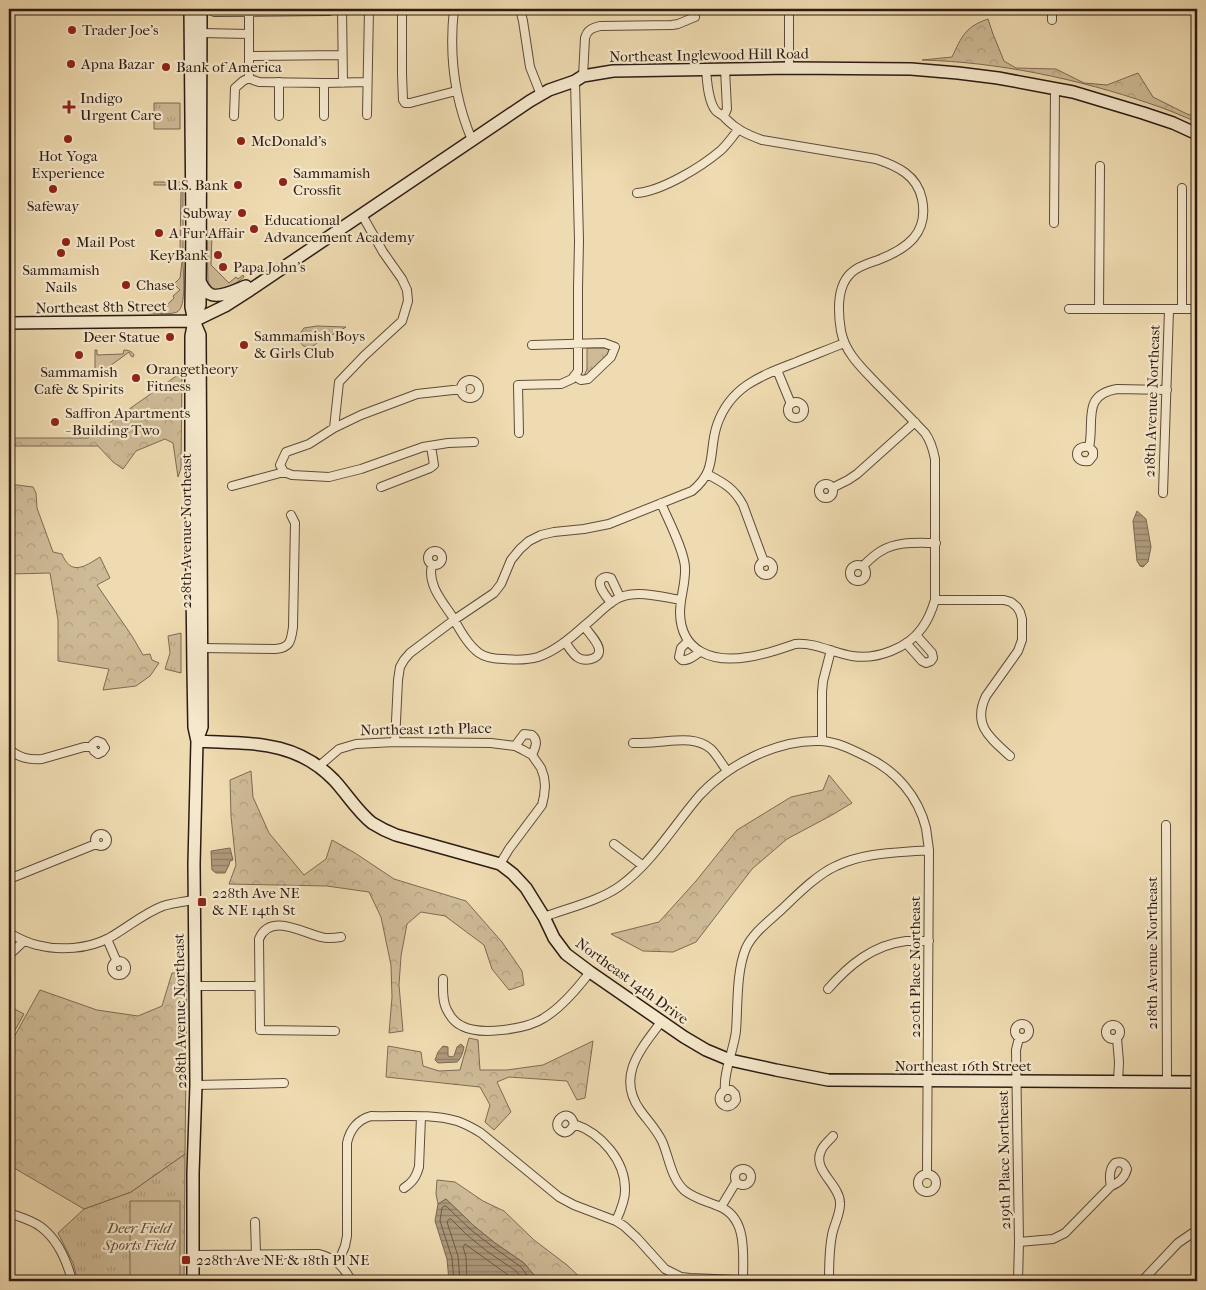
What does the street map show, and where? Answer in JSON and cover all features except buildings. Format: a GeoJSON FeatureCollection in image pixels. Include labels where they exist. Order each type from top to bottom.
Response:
{"type":"FeatureCollection","features":[{"type":"Feature","properties":{"kind":"street","name":"228th Avenue Northeast"},"geometry":{"type":"LineString","coordinates":[[190,9],[201,69],[192,307],[194,321],[200,335],[202,727],[197,741]]}},
{"type":"Feature","properties":{"kind":"street","name":"228th Avenue Northeast"},"geometry":{"type":"LineString","coordinates":[[193,1281],[193,1173],[196,1086],[193,900],[197,741],[194,727],[191,336],[200,305],[201,215],[198,206],[192,139],[196,34],[201,9]]}},
{"type":"Feature","properties":{"kind":"street"},"geometry":{"type":"LineString","coordinates":[[214,12],[249,10],[328,12],[337,9]]}},
{"type":"Feature","properties":{"kind":"street"},"geometry":{"type":"LineString","coordinates":[[342,9],[342,82]]}},
{"type":"Feature","properties":{"kind":"street"},"geometry":{"type":"LineString","coordinates":[[367,115],[368,9]]}},
{"type":"Feature","properties":{"kind":"street"},"geometry":{"type":"LineString","coordinates":[[402,9],[403,100],[410,103],[456,91]]}},
{"type":"Feature","properties":{"kind":"street"},"geometry":{"type":"LineString","coordinates":[[454,9],[452,52],[456,91],[465,124],[472,140]]}},
{"type":"Feature","properties":{"kind":"street"},"geometry":{"type":"LineString","coordinates":[[520,9],[528,58],[541,95]]}},
{"type":"Feature","properties":{"kind":"street"},"geometry":{"type":"LineString","coordinates":[[789,9],[789,68]]}},
{"type":"Feature","properties":{"kind":"street"},"geometry":{"type":"LineString","coordinates":[[1052,9],[1052,20]]}},
{"type":"Feature","properties":{"kind":"street"},"geometry":{"type":"LineString","coordinates":[[249,10],[249,78]]}},
{"type":"Feature","properties":{"kind":"street"},"geometry":{"type":"LineString","coordinates":[[519,433],[518,385],[561,384],[572,379],[578,371],[579,79],[586,33],[600,26],[678,24],[695,17]]}},
{"type":"Feature","properties":{"kind":"street"},"geometry":{"type":"LineString","coordinates":[[196,34],[249,34]]}},
{"type":"Feature","properties":{"kind":"street"},"geometry":{"type":"LineString","coordinates":[[249,56],[342,55]]}},
{"type":"Feature","properties":{"kind":"street","name":"Northeast Inglewood Hill Road"},"geometry":{"type":"LineString","coordinates":[[194,321],[225,306],[549,90],[579,79],[613,71],[880,68],[948,72],[998,78],[1073,92],[1173,123],[1197,134]]}},
{"type":"Feature","properties":{"kind":"street"},"geometry":{"type":"LineString","coordinates":[[724,116],[727,109],[725,69]]}},
{"type":"Feature","properties":{"kind":"street"},"geometry":{"type":"LineString","coordinates":[[661,503],[684,562],[685,580],[681,600],[681,623],[688,641],[700,652],[718,658],[736,659],[803,643],[853,656],[879,654],[894,650],[911,639],[924,626],[936,600],[934,449],[930,440],[915,422],[854,359],[844,343],[839,314],[842,289],[851,273],[902,249],[917,235],[924,216],[921,194],[916,183],[907,173],[892,164],[876,159],[762,140],[738,130],[724,116],[714,110],[708,88],[706,70]]}},
{"type":"Feature","properties":{"kind":"street"},"geometry":{"type":"LineString","coordinates":[[249,78],[259,82],[367,82]]}},
{"type":"Feature","properties":{"kind":"street"},"geometry":{"type":"LineString","coordinates":[[234,116],[235,88],[249,78]]}},
{"type":"Feature","properties":{"kind":"street"},"geometry":{"type":"LineString","coordinates":[[279,82],[279,116]]}},
{"type":"Feature","properties":{"kind":"street"},"geometry":{"type":"LineString","coordinates":[[324,83],[324,116]]}},
{"type":"Feature","properties":{"kind":"street"},"geometry":{"type":"LineString","coordinates":[[1054,223],[1055,88]]}},
{"type":"Feature","properties":{"kind":"street"},"geometry":{"type":"LineString","coordinates":[[637,193],[644,193],[670,183],[700,166],[721,150],[738,130]]}},
{"type":"Feature","properties":{"kind":"street"},"geometry":{"type":"LineString","coordinates":[[1099,309],[1100,166]]}},
{"type":"Feature","properties":{"kind":"street"},"geometry":{"type":"LineString","coordinates":[[1182,188],[1182,309]]}},
{"type":"Feature","properties":{"kind":"street"},"geometry":{"type":"LineString","coordinates":[[334,428],[340,382],[364,356],[402,321],[408,301],[407,290],[402,279],[362,215]]}},
{"type":"Feature","properties":{"kind":"street"},"geometry":{"type":"LineString","coordinates":[[200,281],[210,294],[218,296],[238,290],[280,270]]}},
{"type":"Feature","properties":{"kind":"street"},"geometry":{"type":"LineString","coordinates":[[1069,309],[1197,310]]}},
{"type":"Feature","properties":{"kind":"street","name":"218th Avenue Northeast"},"geometry":{"type":"LineString","coordinates":[[1162,494],[1169,310]]}},
{"type":"Feature","properties":{"kind":"street","name":"Northeast 8th Street"},"geometry":{"type":"LineString","coordinates":[[9,323],[194,321]]}},
{"type":"Feature","properties":{"kind":"street"},"geometry":{"type":"LineString","coordinates":[[532,345],[604,343],[615,347],[611,357],[588,379],[581,380],[574,376]]}},
{"type":"Feature","properties":{"kind":"street"},"geometry":{"type":"LineString","coordinates":[[395,742],[398,680],[400,667],[407,656],[454,620],[494,593],[501,584],[511,560],[529,541],[554,532],[609,524],[692,490],[708,474],[716,427],[728,403],[735,394],[758,378],[844,343]]}},
{"type":"Feature","properties":{"kind":"street"},"geometry":{"type":"LineString","coordinates":[[776,370],[791,404]]}},
{"type":"Feature","properties":{"kind":"street"},"geometry":{"type":"LineString","coordinates":[[284,472],[280,465],[286,452],[309,444],[334,428],[417,394],[462,389]]}},
{"type":"Feature","properties":{"kind":"street"},"geometry":{"type":"LineString","coordinates":[[1089,447],[1091,409],[1094,401],[1100,395],[1109,390],[1117,389],[1167,390]]}},
{"type":"Feature","properties":{"kind":"street"},"geometry":{"type":"LineString","coordinates":[[832,488],[857,474],[915,422]]}},
{"type":"Feature","properties":{"kind":"street"},"geometry":{"type":"LineString","coordinates":[[232,486],[284,472],[292,475],[329,477],[361,469],[423,447],[448,442],[474,442]]}},
{"type":"Feature","properties":{"kind":"street"},"geometry":{"type":"LineString","coordinates":[[381,487],[434,465],[431,446]]}},
{"type":"Feature","properties":{"kind":"street"},"geometry":{"type":"LineString","coordinates":[[708,474],[726,484],[739,497],[764,562]]}},
{"type":"Feature","properties":{"kind":"street"},"geometry":{"type":"LineString","coordinates":[[191,490],[198,497],[198,527],[201,533]]}},
{"type":"Feature","properties":{"kind":"street"},"geometry":{"type":"LineString","coordinates":[[194,679],[199,672],[199,653],[202,648],[275,650],[282,649],[291,640],[293,627],[295,523],[291,515]]}},
{"type":"Feature","properties":{"kind":"street"},"geometry":{"type":"LineString","coordinates":[[863,566],[876,554],[892,546],[904,543],[936,543]]}},
{"type":"Feature","properties":{"kind":"street"},"geometry":{"type":"LineString","coordinates":[[432,565],[430,572],[431,580],[436,592],[454,620],[478,652],[496,659],[532,658],[549,652],[565,642],[620,597],[640,594],[681,600]]}},
{"type":"Feature","properties":{"kind":"street"},"geometry":{"type":"LineString","coordinates":[[611,603],[599,585],[602,578],[606,576],[611,578],[620,597]]}},
{"type":"Feature","properties":{"kind":"street"},"geometry":{"type":"LineString","coordinates":[[936,600],[1004,600],[1011,602],[1020,612],[1022,626],[1021,645],[986,696],[981,714],[983,728],[986,733],[1010,756]]}},
{"type":"Feature","properties":{"kind":"street"},"geometry":{"type":"LineString","coordinates":[[565,642],[575,655],[580,658],[593,659],[596,657],[599,653],[598,647],[584,626]]}},
{"type":"Feature","properties":{"kind":"street"},"geometry":{"type":"LineString","coordinates":[[688,641],[680,648],[679,657],[682,660],[690,659],[700,652]]}},
{"type":"Feature","properties":{"kind":"street"},"geometry":{"type":"LineString","coordinates":[[822,741],[823,681],[831,650]]}},
{"type":"Feature","properties":{"kind":"street"},"geometry":{"type":"LineString","coordinates":[[500,864],[542,805],[545,786],[541,768],[532,756],[515,746],[524,734],[532,734],[535,738],[536,743],[532,756]]}},
{"type":"Feature","properties":{"kind":"street"},"geometry":{"type":"LineString","coordinates":[[633,744],[674,740],[696,742],[710,748],[727,771]]}},
{"type":"Feature","properties":{"kind":"street"},"geometry":{"type":"LineString","coordinates":[[197,741],[258,744],[279,748],[299,755],[318,766]]}},
{"type":"Feature","properties":{"kind":"street"},"geometry":{"type":"LineString","coordinates":[[544,917],[613,891],[631,877],[713,782],[746,760],[777,747],[802,742],[822,741],[848,747],[871,759],[906,786],[918,806],[926,827],[929,850],[878,854],[856,858],[834,867],[809,884],[758,932],[747,946],[740,975],[735,1043],[725,1081],[725,1090]]}},
{"type":"Feature","properties":{"kind":"street","name":"Northeast 12th Place"},"geometry":{"type":"LineString","coordinates":[[318,766],[339,749],[356,744],[395,742],[492,743],[515,746]]}},
{"type":"Feature","properties":{"kind":"street"},"geometry":{"type":"LineString","coordinates":[[9,749],[17,756],[35,760],[92,746]]}},
{"type":"Feature","properties":{"kind":"street","name":"Northeast 14th Drive"},"geometry":{"type":"LineString","coordinates":[[318,766],[334,781],[357,809],[384,830],[500,864],[526,888],[544,917],[554,938],[566,954],[661,1022],[706,1050],[730,1060]]}},
{"type":"Feature","properties":{"kind":"street","name":"218th Avenue Northeast"},"geometry":{"type":"LineString","coordinates":[[1166,824],[1166,1082]]}},
{"type":"Feature","properties":{"kind":"street"},"geometry":{"type":"LineString","coordinates":[[9,878],[96,844]]}},
{"type":"Feature","properties":{"kind":"street"},"geometry":{"type":"LineString","coordinates":[[614,844],[642,865]]}},
{"type":"Feature","properties":{"kind":"street","name":"220th Place Northeast"},"geometry":{"type":"LineString","coordinates":[[927,1174],[929,850]]}},
{"type":"Feature","properties":{"kind":"street"},"geometry":{"type":"LineString","coordinates":[[9,933],[38,946],[62,948],[88,945],[107,939],[152,911],[174,903],[193,900]]}},
{"type":"Feature","properties":{"kind":"street"},"geometry":{"type":"LineString","coordinates":[[335,1031],[260,1030],[259,939],[261,933],[265,930],[280,926],[291,927],[325,938],[341,938]]}},
{"type":"Feature","properties":{"kind":"street"},"geometry":{"type":"LineString","coordinates":[[107,939],[116,962]]}},
{"type":"Feature","properties":{"kind":"street"},"geometry":{"type":"LineString","coordinates":[[9,956],[24,941]]}},
{"type":"Feature","properties":{"kind":"street"},"geometry":{"type":"LineString","coordinates":[[828,989],[858,960],[881,947],[906,941],[929,941]]}},
{"type":"Feature","properties":{"kind":"street"},"geometry":{"type":"LineString","coordinates":[[443,980],[443,1000],[446,1008],[457,1023],[470,1029],[489,1031],[521,1027],[543,1019],[580,987],[590,972]]}},
{"type":"Feature","properties":{"kind":"street"},"geometry":{"type":"LineString","coordinates":[[194,986],[259,986]]}},
{"type":"Feature","properties":{"kind":"street"},"geometry":{"type":"LineString","coordinates":[[661,1022],[637,1055],[634,1063],[630,1080],[635,1101],[658,1134],[679,1184],[691,1195],[721,1207],[731,1215],[737,1224],[743,1240],[740,1280]]}},
{"type":"Feature","properties":{"kind":"street","name":"219th Place Northeast"},"geometry":{"type":"LineString","coordinates":[[1018,1281],[1016,1050],[1019,1038]]}},
{"type":"Feature","properties":{"kind":"street"},"geometry":{"type":"LineString","coordinates":[[1117,1038],[1118,1082]]}},
{"type":"Feature","properties":{"kind":"street","name":"Northeast 16th Street"},"geometry":{"type":"LineString","coordinates":[[730,1060],[828,1080],[1197,1082]]}},
{"type":"Feature","properties":{"kind":"street"},"geometry":{"type":"LineString","coordinates":[[196,1086],[284,1084]]}},
{"type":"Feature","properties":{"kind":"street"},"geometry":{"type":"LineString","coordinates":[[338,1263],[346,1246],[347,1236],[347,1143],[349,1134],[357,1122],[371,1116],[421,1117],[444,1118],[470,1126],[559,1197],[574,1205],[616,1221],[637,1238],[665,1269],[681,1277],[740,1280],[1018,1281]]}},
{"type":"Feature","properties":{"kind":"street"},"geometry":{"type":"LineString","coordinates":[[404,1188],[411,1184],[419,1167],[421,1117]]}},
{"type":"Feature","properties":{"kind":"street"},"geometry":{"type":"LineString","coordinates":[[574,1124],[583,1127],[608,1148],[618,1160],[622,1169],[625,1181],[625,1198],[616,1221]]}},
{"type":"Feature","properties":{"kind":"street"},"geometry":{"type":"LineString","coordinates":[[829,1280],[830,1243],[840,1211],[840,1204],[837,1191],[821,1168],[819,1158],[822,1148],[834,1136]]}},
{"type":"Feature","properties":{"kind":"street"},"geometry":{"type":"LineString","coordinates":[[721,1207],[736,1182]]}},
{"type":"Feature","properties":{"kind":"street"},"geometry":{"type":"LineString","coordinates":[[1019,1242],[1053,1239],[1065,1233],[1111,1186]]}},
{"type":"Feature","properties":{"kind":"street"},"geometry":{"type":"LineString","coordinates":[[9,1213],[42,1227],[60,1249],[72,1281]]}},
{"type":"Feature","properties":{"kind":"street"},"geometry":{"type":"LineString","coordinates":[[255,1222],[256,1254]]}},
{"type":"Feature","properties":{"kind":"street"},"geometry":{"type":"LineString","coordinates":[[1142,1281],[1178,1243],[1196,1231]]}},
{"type":"Feature","properties":{"kind":"street"},"geometry":{"type":"LineString","coordinates":[[193,1255],[319,1254],[338,1263],[345,1270],[351,1281]]}},
{"type":"Feature","properties":{"kind":"green space"},"geometry":{"type":"Polygon","coordinates":[[[988,19],[1004,61],[1016,68],[1056,69],[1084,83],[1107,85],[1138,73],[1153,97],[1197,117],[1197,122],[1124,95],[1038,73],[980,64],[922,60],[952,57],[965,33],[974,25],[988,19]]]}},
{"type":"Feature","properties":{"kind":"green space"},"geometry":{"type":"Polygon","coordinates":[[[154,103],[180,103],[180,129],[154,129],[154,103]]]}},
{"type":"Feature","properties":{"kind":"green space"},"geometry":{"type":"Polygon","coordinates":[[[154,182],[183,182],[183,248],[180,249],[181,191],[174,185],[154,185],[154,182]]]}},
{"type":"Feature","properties":{"kind":"green space"},"geometry":{"type":"Polygon","coordinates":[[[207,236],[212,236],[211,265],[229,283],[236,277],[238,279],[243,275],[244,277],[225,289],[215,290],[208,282],[207,236]]]}},
{"type":"Feature","properties":{"kind":"green space"},"geometry":{"type":"Polygon","coordinates":[[[182,262],[184,289],[180,309],[177,312],[171,313],[149,313],[149,311],[163,310],[180,290],[174,284],[180,278],[182,262]]]}},
{"type":"Feature","properties":{"kind":"green space"},"geometry":{"type":"Polygon","coordinates":[[[317,326],[346,327],[326,336],[310,348],[306,347],[301,343],[300,334],[304,328],[317,326]]]}},
{"type":"Feature","properties":{"kind":"green space"},"geometry":{"type":"Polygon","coordinates":[[[587,348],[606,348],[609,351],[609,355],[589,376],[583,378],[587,369],[587,348]]]}},
{"type":"Feature","properties":{"kind":"green space"},"geometry":{"type":"Polygon","coordinates":[[[95,350],[97,350],[97,355],[123,354],[124,350],[130,351],[134,355],[133,357],[131,356],[129,352],[97,374],[95,370],[95,350]]]}},
{"type":"Feature","properties":{"kind":"green space"},"geometry":{"type":"Polygon","coordinates":[[[182,372],[181,468],[178,477],[173,443],[165,439],[136,451],[123,469],[113,462],[98,446],[9,446],[9,438],[88,438],[182,372]]]}},
{"type":"Feature","properties":{"kind":"green space"},"geometry":{"type":"Polygon","coordinates":[[[9,484],[33,487],[36,493],[37,508],[53,552],[62,554],[69,565],[78,568],[100,557],[110,578],[97,585],[143,655],[150,654],[152,660],[159,663],[150,676],[136,686],[103,690],[109,669],[58,661],[58,620],[50,573],[9,574],[9,484]]]}},
{"type":"Feature","properties":{"kind":"green space"},"geometry":{"type":"Polygon","coordinates":[[[181,633],[181,673],[165,669],[170,653],[168,636],[181,633]]]}},
{"type":"Feature","properties":{"kind":"green space"},"geometry":{"type":"Polygon","coordinates":[[[251,771],[253,797],[269,833],[304,875],[326,859],[332,840],[394,879],[466,901],[502,942],[522,971],[524,985],[509,990],[492,969],[484,945],[445,916],[421,912],[407,924],[401,956],[399,985],[403,1031],[389,1033],[392,997],[391,965],[381,917],[369,892],[327,886],[229,884],[236,865],[231,816],[230,780],[251,771]]]}},
{"type":"Feature","properties":{"kind":"green space"},"geometry":{"type":"Polygon","coordinates":[[[829,775],[852,803],[787,839],[752,869],[696,942],[673,952],[643,951],[611,934],[659,922],[696,881],[737,830],[791,797],[823,790],[829,775]]]}},
{"type":"Feature","properties":{"kind":"green space"},"geometry":{"type":"Polygon","coordinates":[[[172,973],[187,973],[185,1154],[131,1192],[84,1209],[9,1165],[9,1046],[40,990],[97,1010],[138,1016],[162,1006],[172,973]]]}},
{"type":"Feature","properties":{"kind":"green space"},"geometry":{"type":"Polygon","coordinates":[[[9,1006],[24,1014],[9,1041],[9,1006]]]}},
{"type":"Feature","properties":{"kind":"green space"},"geometry":{"type":"Polygon","coordinates":[[[469,1038],[478,1040],[480,1070],[507,1070],[543,1065],[593,1041],[585,1098],[577,1100],[567,1081],[509,1077],[497,1082],[511,1112],[494,1130],[485,1122],[490,1105],[480,1087],[386,1077],[388,1046],[421,1052],[423,1066],[439,1071],[460,1070],[469,1038]]]}},
{"type":"Feature","properties":{"kind":"green space","name":"Deer Field Sports Field"},"geometry":{"type":"Polygon","coordinates":[[[185,1154],[184,1281],[111,1281],[110,1279],[78,1281],[73,1263],[58,1233],[84,1209],[131,1192],[185,1154]]]}},
{"type":"Feature","properties":{"kind":"green space"},"geometry":{"type":"Polygon","coordinates":[[[437,1180],[455,1182],[483,1201],[504,1211],[534,1240],[567,1265],[584,1281],[543,1281],[533,1274],[524,1263],[474,1226],[446,1199],[438,1204],[436,1194],[437,1180]]]}},
{"type":"Feature","properties":{"kind":"green space"},"geometry":{"type":"Polygon","coordinates":[[[130,1201],[180,1201],[180,1281],[130,1281],[130,1201]]]}},
{"type":"Feature","properties":{"kind":"water"},"geometry":{"type":"Polygon","coordinates":[[[1137,511],[1146,519],[1151,547],[1148,562],[1143,567],[1137,561],[1133,521],[1137,511]]]}},
{"type":"Feature","properties":{"kind":"water"},"geometry":{"type":"Polygon","coordinates":[[[230,848],[233,860],[230,861],[225,873],[216,873],[212,870],[211,851],[230,848]]]}},
{"type":"Feature","properties":{"kind":"water"},"geometry":{"type":"Polygon","coordinates":[[[461,1044],[464,1049],[457,1062],[438,1063],[435,1060],[443,1046],[448,1047],[448,1056],[452,1057],[457,1047],[461,1044]]]}},
{"type":"Feature","properties":{"kind":"water"},"geometry":{"type":"Polygon","coordinates":[[[446,1199],[474,1226],[524,1263],[533,1274],[543,1281],[449,1281],[447,1259],[435,1221],[438,1204],[446,1199]]]}},
{"type":"Feature","properties":{"kind":"place","name":"Trader Joe's"},"geometry":{"type":"Point","coordinates":[72,30]}},
{"type":"Feature","properties":{"kind":"place","name":"Apna Bazar"},"geometry":{"type":"Point","coordinates":[71,64]}},
{"type":"Feature","properties":{"kind":"place","name":"Bank of America"},"geometry":{"type":"Point","coordinates":[166,67]}},
{"type":"Feature","properties":{"kind":"place","name":"Indigo Urgent Care"},"geometry":{"type":"Point","coordinates":[69,107]}},
{"type":"Feature","properties":{"kind":"place","name":"Hot Yoga Experience"},"geometry":{"type":"Point","coordinates":[68,139]}},
{"type":"Feature","properties":{"kind":"place","name":"McDonald's"},"geometry":{"type":"Point","coordinates":[241,141]}},
{"type":"Feature","properties":{"kind":"place","name":"Sammamish Crossfit"},"geometry":{"type":"Point","coordinates":[283,182]}},
{"type":"Feature","properties":{"kind":"place","name":"U.S. Bank"},"geometry":{"type":"Point","coordinates":[238,185]}},
{"type":"Feature","properties":{"kind":"place","name":"Safeway"},"geometry":{"type":"Point","coordinates":[53,189]}},
{"type":"Feature","properties":{"kind":"place","name":"Subway"},"geometry":{"type":"Point","coordinates":[242,213]}},
{"type":"Feature","properties":{"kind":"place","name":"Educational Advancement Academy"},"geometry":{"type":"Point","coordinates":[254,229]}},
{"type":"Feature","properties":{"kind":"place","name":"A Fur Affair"},"geometry":{"type":"Point","coordinates":[159,233]}},
{"type":"Feature","properties":{"kind":"place","name":"Mail Post"},"geometry":{"type":"Point","coordinates":[66,242]}},
{"type":"Feature","properties":{"kind":"place","name":"Sammamish Nails"},"geometry":{"type":"Point","coordinates":[61,253]}},
{"type":"Feature","properties":{"kind":"place","name":"KeyBank"},"geometry":{"type":"Point","coordinates":[218,255]}},
{"type":"Feature","properties":{"kind":"place","name":"Papa John's"},"geometry":{"type":"Point","coordinates":[223,267]}},
{"type":"Feature","properties":{"kind":"place","name":"Chase"},"geometry":{"type":"Point","coordinates":[126,285]}},
{"type":"Feature","properties":{"kind":"place","name":"Deer Statue"},"geometry":{"type":"Point","coordinates":[170,337]}},
{"type":"Feature","properties":{"kind":"place","name":"Sammamish Boys & Girls Club"},"geometry":{"type":"Point","coordinates":[244,345]}},
{"type":"Feature","properties":{"kind":"place","name":"Sammamish Cafe & Spirits"},"geometry":{"type":"Point","coordinates":[79,355]}},
{"type":"Feature","properties":{"kind":"place","name":"Orangetheory Fitness"},"geometry":{"type":"Point","coordinates":[136,378]}},
{"type":"Feature","properties":{"kind":"place","name":"Saffron Apartments - Building Two"},"geometry":{"type":"Point","coordinates":[55,422]}},
{"type":"Feature","properties":{"kind":"place","name":"228th Ave NE & NE 14th St"},"geometry":{"type":"Point","coordinates":[202,902]}},
{"type":"Feature","properties":{"kind":"place","name":"228th Ave NE & 18th Pl NE"},"geometry":{"type":"Point","coordinates":[186,1260]}}]}
